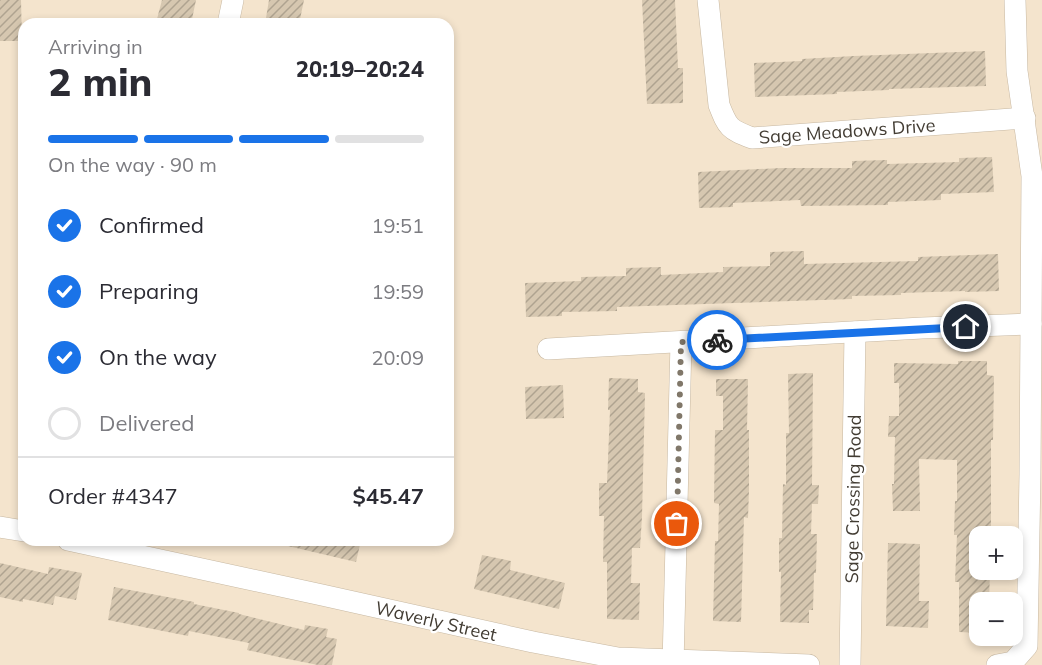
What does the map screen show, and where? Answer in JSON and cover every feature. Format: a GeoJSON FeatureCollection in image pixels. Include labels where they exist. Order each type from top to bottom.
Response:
{"type":"FeatureCollection","features":[{"type":"Feature","properties":{"kind":"street"},"geometry":{"type":"LineString","coordinates":[[229,18],[233,0]]}},
{"type":"Feature","properties":{"kind":"street","name":"Sage Meadows Drive"},"geometry":{"type":"LineString","coordinates":[[708,0],[719,105],[725,120],[733,131],[752,138],[1025,118]]}},
{"type":"Feature","properties":{"kind":"street"},"geometry":{"type":"LineString","coordinates":[[997,665],[1013,662],[1027,646],[1032,176],[1017,71],[1015,0]]}},
{"type":"Feature","properties":{"kind":"street"},"geometry":{"type":"LineString","coordinates":[[548,349],[1031,324]]}},
{"type":"Feature","properties":{"kind":"street","name":"Sage Crossing Road"},"geometry":{"type":"LineString","coordinates":[[850,665],[855,332]]}},
{"type":"Feature","properties":{"kind":"street"},"geometry":{"type":"LineString","coordinates":[[673,662],[681,342]]}},
{"type":"Feature","properties":{"kind":"street"},"geometry":{"type":"LineString","coordinates":[[0,526],[18,530]]}},
{"type":"Feature","properties":{"kind":"street","name":"Waverly Street"},"geometry":{"type":"LineString","coordinates":[[120,546],[532,642],[618,658],[673,662],[809,665]]}},
{"type":"Feature","properties":{"kind":"building"},"geometry":{"type":"Polygon","coordinates":[[[0,0],[21,0],[18,41],[0,41],[0,0]]]}},
{"type":"Feature","properties":{"kind":"building"},"geometry":{"type":"Polygon","coordinates":[[[162,0],[196,0],[192,18],[157,18],[162,0]]]}},
{"type":"Feature","properties":{"kind":"building"},"geometry":{"type":"Polygon","coordinates":[[[269,0],[304,0],[300,18],[266,18],[269,0]]]}},
{"type":"Feature","properties":{"kind":"building"},"geometry":{"type":"Polygon","coordinates":[[[642,0],[675,0],[678,68],[683,68],[683,103],[647,104],[642,0]]]}},
{"type":"Feature","properties":{"kind":"building"},"geometry":{"type":"Polygon","coordinates":[[[985,51],[986,86],[755,97],[754,63],[854,56],[985,51]]]}},
{"type":"Feature","properties":{"kind":"building"},"geometry":{"type":"Polygon","coordinates":[[[992,157],[994,192],[941,194],[941,200],[888,202],[888,205],[801,206],[800,200],[733,203],[733,207],[699,208],[698,172],[781,168],[852,168],[852,161],[887,160],[887,164],[959,162],[959,158],[992,157]]]}},
{"type":"Feature","properties":{"kind":"building"},"geometry":{"type":"Polygon","coordinates":[[[804,251],[804,264],[918,261],[918,257],[998,254],[999,291],[901,293],[901,295],[852,296],[852,299],[617,307],[617,311],[562,312],[562,316],[526,317],[525,283],[581,281],[581,277],[626,276],[626,268],[661,267],[661,275],[723,272],[723,267],[770,266],[770,252],[804,251]]]}},
{"type":"Feature","properties":{"kind":"building"},"geometry":{"type":"Polygon","coordinates":[[[958,361],[987,361],[987,375],[994,376],[991,526],[969,526],[969,580],[990,580],[989,592],[969,592],[969,632],[959,632],[959,582],[955,582],[957,460],[919,459],[920,511],[893,511],[895,437],[888,437],[889,416],[899,416],[899,383],[894,383],[894,363],[958,364],[958,361]]]}},
{"type":"Feature","properties":{"kind":"building"},"geometry":{"type":"Polygon","coordinates":[[[813,373],[812,485],[819,485],[818,504],[812,504],[811,534],[817,534],[813,610],[809,610],[809,623],[780,622],[779,538],[782,538],[783,484],[786,485],[786,433],[789,433],[788,374],[813,373]]]}},
{"type":"Feature","properties":{"kind":"building"},"geometry":{"type":"Polygon","coordinates":[[[609,378],[638,379],[638,392],[645,393],[640,548],[632,548],[631,583],[640,583],[639,620],[607,619],[607,562],[603,562],[604,516],[599,516],[599,483],[607,483],[609,378]]]}},
{"type":"Feature","properties":{"kind":"building"},"geometry":{"type":"Polygon","coordinates":[[[716,379],[748,379],[749,490],[748,518],[744,517],[741,622],[713,621],[715,541],[718,541],[719,504],[714,503],[715,430],[723,430],[723,396],[716,396],[716,379]]]}},
{"type":"Feature","properties":{"kind":"building"},"geometry":{"type":"Polygon","coordinates":[[[563,385],[564,418],[526,419],[525,387],[563,385]]]}},
{"type":"Feature","properties":{"kind":"building"},"geometry":{"type":"Polygon","coordinates":[[[888,543],[920,544],[919,601],[929,601],[928,628],[886,626],[888,543]]]}},
{"type":"Feature","properties":{"kind":"building"},"geometry":{"type":"Polygon","coordinates":[[[288,546],[360,546],[356,562],[288,546]]]}},
{"type":"Feature","properties":{"kind":"building"},"geometry":{"type":"Polygon","coordinates":[[[482,555],[511,561],[510,570],[565,583],[559,609],[474,589],[482,555]]]}},
{"type":"Feature","properties":{"kind":"building"},"geometry":{"type":"Polygon","coordinates":[[[0,563],[48,574],[49,567],[82,573],[76,600],[55,596],[53,605],[0,597],[0,563]]]}},
{"type":"Feature","properties":{"kind":"building"},"geometry":{"type":"Polygon","coordinates":[[[114,587],[194,602],[194,604],[304,630],[305,625],[328,629],[326,637],[337,639],[332,665],[318,665],[247,650],[249,643],[189,631],[188,636],[108,620],[114,587]]]}},
{"type":"Feature","properties":{"kind":"way so far"},"geometry":{"type":"LineString","coordinates":[[677,524],[681,342],[717,340]]}},
{"type":"Feature","properties":{"kind":"route"},"geometry":{"type":"LineString","coordinates":[[717,340],[966,327]]}}]}
